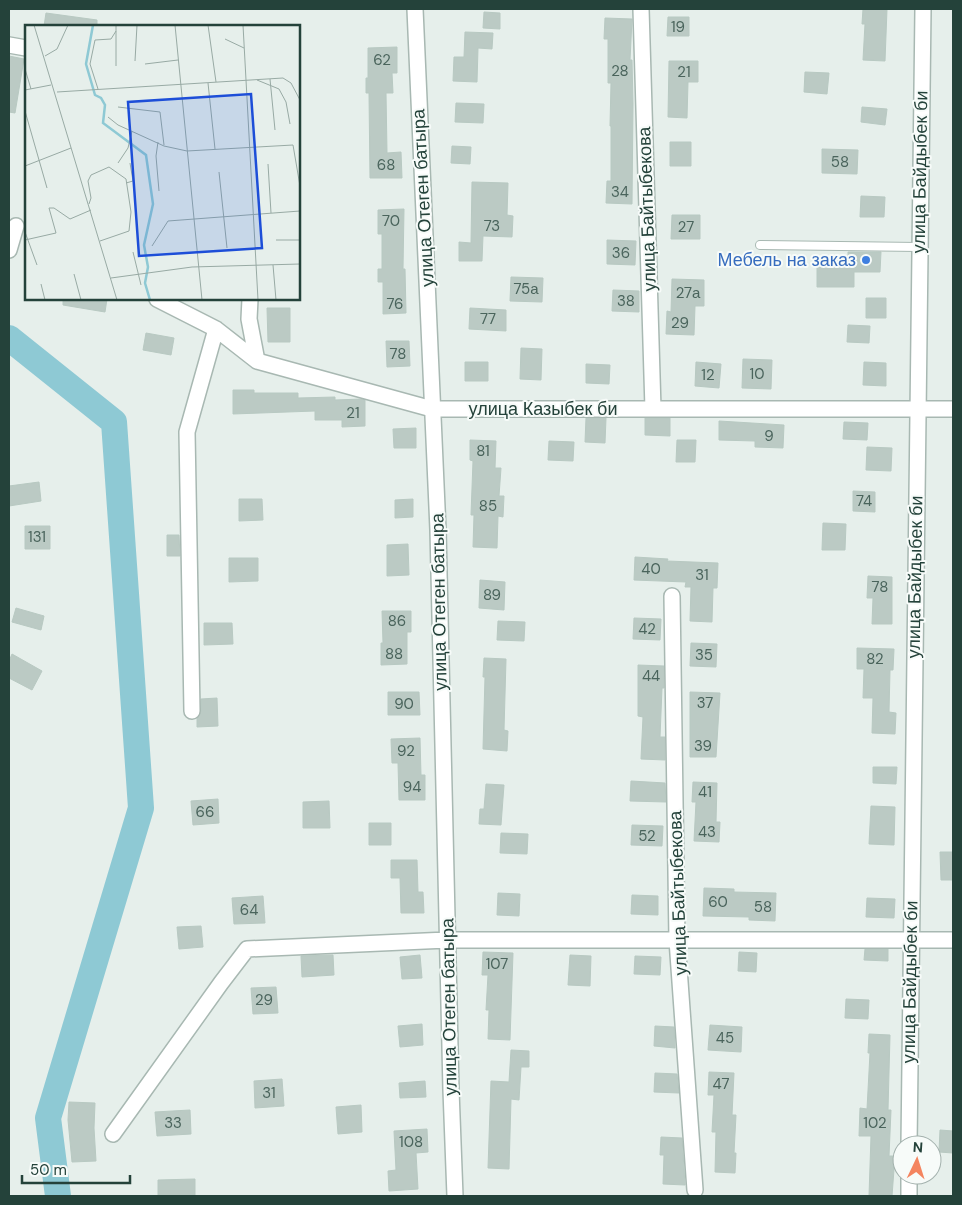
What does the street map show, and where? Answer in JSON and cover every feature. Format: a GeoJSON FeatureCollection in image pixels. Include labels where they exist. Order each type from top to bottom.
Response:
{"type":"FeatureCollection","features":[{"type":"Feature","properties":{"kind":"street","name":"улица Отеген батыра"},"geometry":{"type":"LineString","coordinates":[[415,9],[438,530],[455,1196]]}},
{"type":"Feature","properties":{"kind":"street","name":"улица Байтыбекова"},"geometry":{"type":"LineString","coordinates":[[640,9],[653,409]]}},
{"type":"Feature","properties":{"kind":"street","name":"улица Байдыбек би"},"geometry":{"type":"LineString","coordinates":[[909,1135],[923,9]]}},
{"type":"Feature","properties":{"kind":"street"},"geometry":{"type":"LineString","coordinates":[[9,46],[25,48]]}},
{"type":"Feature","properties":{"kind":"street"},"geometry":{"type":"LineString","coordinates":[[9,250],[17,226]]}},
{"type":"Feature","properties":{"kind":"street","name":"улица Казыбек би"},"geometry":{"type":"LineString","coordinates":[[160,300],[216,329],[256,361],[432,409],[953,409]]}},
{"type":"Feature","properties":{"kind":"street"},"geometry":{"type":"LineString","coordinates":[[250,300],[249,319],[256,361]]}},
{"type":"Feature","properties":{"kind":"street"},"geometry":{"type":"LineString","coordinates":[[192,711],[188,432],[216,329]]}},
{"type":"Feature","properties":{"kind":"street","name":"улица Байтыбекова"},"geometry":{"type":"LineString","coordinates":[[672,596],[677,940],[695,1190]]}},
{"type":"Feature","properties":{"kind":"street"},"geometry":{"type":"LineString","coordinates":[[112,1134],[220,983],[247,949],[447,940],[953,940]]}},
{"type":"Feature","properties":{"kind":"lane"},"geometry":{"type":"LineString","coordinates":[[760,245],[919,247]]}},
{"type":"Feature","properties":{"kind":"building"},"geometry":{"type":"Polygon","coordinates":[[[863,9],[887,9],[885,61],[863,60],[865,24],[862,24],[863,9]]]}},
{"type":"Feature","properties":{"kind":"building"},"geometry":{"type":"Polygon","coordinates":[[[484,12],[500,13],[500,29],[483,28],[484,12]]]}},
{"type":"Feature","properties":{"kind":"building"},"geometry":{"type":"Polygon","coordinates":[[[46,13],[97,20],[97,25],[44,25],[46,13]]]}},
{"type":"Feature","properties":{"kind":"building"},"geometry":{"type":"Polygon","coordinates":[[[668,17],[689,17],[689,36],[667,36],[668,17]]]}},
{"type":"Feature","properties":{"kind":"building"},"geometry":{"type":"Polygon","coordinates":[[[605,18],[632,19],[630,60],[632,60],[633,104],[632,204],[606,203],[607,181],[611,181],[611,83],[608,83],[608,39],[604,39],[605,18]]]}},
{"type":"Feature","properties":{"kind":"building"},"geometry":{"type":"Polygon","coordinates":[[[465,32],[493,33],[492,49],[478,48],[477,82],[453,81],[454,57],[464,57],[465,32]]]}},
{"type":"Feature","properties":{"kind":"building"},"geometry":{"type":"Polygon","coordinates":[[[397,47],[397,73],[392,73],[393,93],[386,93],[387,153],[401,152],[402,178],[370,178],[369,93],[366,93],[368,48],[397,47]]]}},
{"type":"Feature","properties":{"kind":"building"},"geometry":{"type":"Polygon","coordinates":[[[9,56],[24,59],[15,113],[9,112],[9,56]]]}},
{"type":"Feature","properties":{"kind":"building"},"geometry":{"type":"Polygon","coordinates":[[[669,61],[698,61],[698,82],[688,82],[687,118],[668,117],[669,61]]]}},
{"type":"Feature","properties":{"kind":"building"},"geometry":{"type":"Polygon","coordinates":[[[805,72],[829,73],[827,94],[804,92],[805,72]]]}},
{"type":"Feature","properties":{"kind":"building"},"geometry":{"type":"Polygon","coordinates":[[[456,103],[484,104],[483,123],[455,122],[456,103]]]}},
{"type":"Feature","properties":{"kind":"building"},"geometry":{"type":"Polygon","coordinates":[[[862,107],[887,109],[885,125],[861,122],[862,107]]]}},
{"type":"Feature","properties":{"kind":"building"},"geometry":{"type":"Polygon","coordinates":[[[670,142],[691,142],[691,166],[670,166],[670,142]]]}},
{"type":"Feature","properties":{"kind":"building"},"geometry":{"type":"Polygon","coordinates":[[[452,146],[471,147],[470,164],[451,163],[452,146]]]}},
{"type":"Feature","properties":{"kind":"building"},"geometry":{"type":"Polygon","coordinates":[[[822,149],[858,150],[857,174],[822,173],[822,149]]]}},
{"type":"Feature","properties":{"kind":"building"},"geometry":{"type":"Polygon","coordinates":[[[472,182],[508,183],[507,215],[513,216],[512,237],[483,236],[482,261],[459,261],[459,242],[471,243],[472,182]]]}},
{"type":"Feature","properties":{"kind":"building"},"geometry":{"type":"Polygon","coordinates":[[[861,196],[885,197],[884,217],[860,217],[861,196]]]}},
{"type":"Feature","properties":{"kind":"building"},"geometry":{"type":"Polygon","coordinates":[[[404,209],[403,269],[405,269],[406,313],[383,314],[383,282],[378,282],[378,269],[382,269],[382,234],[378,234],[378,210],[404,209]]]}},
{"type":"Feature","properties":{"kind":"building"},"geometry":{"type":"Polygon","coordinates":[[[672,215],[700,215],[700,239],[671,239],[672,215]]]}},
{"type":"Feature","properties":{"kind":"building"},"geometry":{"type":"Polygon","coordinates":[[[607,240],[636,241],[635,265],[607,264],[607,240]]]}},
{"type":"Feature","properties":{"kind":"building"},"geometry":{"type":"Polygon","coordinates":[[[848,252],[881,252],[880,272],[854,272],[854,287],[817,287],[817,260],[848,261],[848,252]]]}},
{"type":"Feature","properties":{"kind":"building"},"geometry":{"type":"Polygon","coordinates":[[[511,277],[543,278],[542,302],[510,301],[511,277]]]}},
{"type":"Feature","properties":{"kind":"building"},"geometry":{"type":"Polygon","coordinates":[[[672,279],[704,280],[704,306],[695,306],[694,335],[666,334],[667,311],[671,312],[672,279]]]}},
{"type":"Feature","properties":{"kind":"building"},"geometry":{"type":"Polygon","coordinates":[[[613,290],[639,291],[639,312],[612,311],[613,290]]]}},
{"type":"Feature","properties":{"kind":"building"},"geometry":{"type":"Polygon","coordinates":[[[866,298],[886,298],[886,318],[866,318],[866,298]]]}},
{"type":"Feature","properties":{"kind":"building"},"geometry":{"type":"Polygon","coordinates":[[[63,300],[107,300],[105,312],[63,305],[63,300]]]}},
{"type":"Feature","properties":{"kind":"building"},"geometry":{"type":"Polygon","coordinates":[[[267,308],[290,308],[290,342],[268,342],[267,308]]]}},
{"type":"Feature","properties":{"kind":"building"},"geometry":{"type":"Polygon","coordinates":[[[470,308],[506,310],[506,331],[469,329],[470,308]]]}},
{"type":"Feature","properties":{"kind":"building"},"geometry":{"type":"Polygon","coordinates":[[[848,325],[870,326],[869,343],[847,342],[848,325]]]}},
{"type":"Feature","properties":{"kind":"building"},"geometry":{"type":"Polygon","coordinates":[[[146,333],[174,338],[171,355],[143,350],[146,333]]]}},
{"type":"Feature","properties":{"kind":"building"},"geometry":{"type":"Polygon","coordinates":[[[386,341],[409,341],[410,366],[387,367],[386,341]]]}},
{"type":"Feature","properties":{"kind":"building"},"geometry":{"type":"Polygon","coordinates":[[[521,348],[542,349],[541,380],[520,379],[521,348]]]}},
{"type":"Feature","properties":{"kind":"building"},"geometry":{"type":"Polygon","coordinates":[[[743,359],[772,360],[771,389],[742,388],[743,359]]]}},
{"type":"Feature","properties":{"kind":"building"},"geometry":{"type":"Polygon","coordinates":[[[465,362],[488,362],[488,381],[465,381],[465,362]]]}},
{"type":"Feature","properties":{"kind":"building"},"geometry":{"type":"Polygon","coordinates":[[[696,362],[721,364],[719,388],[695,386],[696,362]]]}},
{"type":"Feature","properties":{"kind":"building"},"geometry":{"type":"Polygon","coordinates":[[[864,362],[886,363],[886,386],[863,385],[864,362]]]}},
{"type":"Feature","properties":{"kind":"building"},"geometry":{"type":"Polygon","coordinates":[[[586,364],[610,365],[609,384],[586,383],[586,364]]]}},
{"type":"Feature","properties":{"kind":"building"},"geometry":{"type":"Polygon","coordinates":[[[233,390],[254,390],[254,393],[298,393],[298,398],[335,397],[335,400],[362,399],[365,400],[365,426],[342,427],[342,420],[315,420],[315,411],[233,414],[233,390]]]}},
{"type":"Feature","properties":{"kind":"building"},"geometry":{"type":"Polygon","coordinates":[[[586,418],[606,418],[605,443],[585,442],[586,418]]]}},
{"type":"Feature","properties":{"kind":"building"},"geometry":{"type":"Polygon","coordinates":[[[645,418],[670,418],[670,436],[645,435],[645,418]]]}},
{"type":"Feature","properties":{"kind":"building"},"geometry":{"type":"Polygon","coordinates":[[[719,421],[784,425],[783,448],[755,447],[755,441],[719,440],[719,421]]]}},
{"type":"Feature","properties":{"kind":"building"},"geometry":{"type":"Polygon","coordinates":[[[844,422],[868,423],[867,440],[843,439],[844,422]]]}},
{"type":"Feature","properties":{"kind":"building"},"geometry":{"type":"Polygon","coordinates":[[[416,428],[416,448],[394,448],[393,429],[416,428]]]}},
{"type":"Feature","properties":{"kind":"building"},"geometry":{"type":"Polygon","coordinates":[[[470,440],[496,441],[495,468],[501,468],[499,496],[504,496],[503,517],[498,516],[497,548],[473,547],[474,515],[471,515],[473,461],[470,460],[470,440]]]}},
{"type":"Feature","properties":{"kind":"building"},"geometry":{"type":"Polygon","coordinates":[[[677,440],[696,440],[695,462],[676,462],[677,440]]]}},
{"type":"Feature","properties":{"kind":"building"},"geometry":{"type":"Polygon","coordinates":[[[549,441],[574,442],[573,461],[548,460],[549,441]]]}},
{"type":"Feature","properties":{"kind":"building"},"geometry":{"type":"Polygon","coordinates":[[[867,447],[892,448],[891,471],[866,470],[867,447]]]}},
{"type":"Feature","properties":{"kind":"building"},"geometry":{"type":"Polygon","coordinates":[[[39,482],[41,501],[9,506],[9,486],[39,482]]]}},
{"type":"Feature","properties":{"kind":"building"},"geometry":{"type":"Polygon","coordinates":[[[853,491],[875,492],[875,512],[853,511],[853,491]]]}},
{"type":"Feature","properties":{"kind":"building"},"geometry":{"type":"Polygon","coordinates":[[[239,499],[262,499],[263,520],[239,521],[239,499]]]}},
{"type":"Feature","properties":{"kind":"building"},"geometry":{"type":"Polygon","coordinates":[[[413,499],[413,517],[395,518],[395,500],[413,499]]]}},
{"type":"Feature","properties":{"kind":"building"},"geometry":{"type":"Polygon","coordinates":[[[823,523],[846,524],[845,550],[822,550],[823,523]]]}},
{"type":"Feature","properties":{"kind":"building"},"geometry":{"type":"Polygon","coordinates":[[[25,526],[50,526],[50,549],[25,549],[25,526]]]}},
{"type":"Feature","properties":{"kind":"building"},"geometry":{"type":"Polygon","coordinates":[[[167,535],[179,535],[180,556],[167,556],[167,535]]]}},
{"type":"Feature","properties":{"kind":"building"},"geometry":{"type":"Polygon","coordinates":[[[408,544],[409,575],[387,576],[387,545],[408,544]]]}},
{"type":"Feature","properties":{"kind":"building"},"geometry":{"type":"Polygon","coordinates":[[[635,557],[668,559],[667,561],[718,563],[717,588],[713,588],[712,622],[690,621],[691,587],[685,587],[686,582],[634,580],[635,557]]]}},
{"type":"Feature","properties":{"kind":"building"},"geometry":{"type":"Polygon","coordinates":[[[229,558],[258,558],[258,581],[229,582],[229,558]]]}},
{"type":"Feature","properties":{"kind":"building"},"geometry":{"type":"Polygon","coordinates":[[[868,576],[892,577],[892,624],[872,624],[873,598],[867,598],[868,576]]]}},
{"type":"Feature","properties":{"kind":"building"},"geometry":{"type":"Polygon","coordinates":[[[480,580],[505,582],[504,610],[479,608],[480,580]]]}},
{"type":"Feature","properties":{"kind":"building"},"geometry":{"type":"Polygon","coordinates":[[[16,608],[44,616],[41,630],[12,622],[16,608]]]}},
{"type":"Feature","properties":{"kind":"building"},"geometry":{"type":"Polygon","coordinates":[[[382,611],[411,611],[411,632],[407,632],[407,664],[381,665],[381,643],[383,643],[382,611]]]}},
{"type":"Feature","properties":{"kind":"building"},"geometry":{"type":"Polygon","coordinates":[[[634,618],[661,619],[660,640],[633,639],[634,618]]]}},
{"type":"Feature","properties":{"kind":"building"},"geometry":{"type":"Polygon","coordinates":[[[498,621],[525,622],[524,641],[497,640],[498,621]]]}},
{"type":"Feature","properties":{"kind":"building"},"geometry":{"type":"Polygon","coordinates":[[[204,623],[232,623],[233,644],[204,645],[204,623]]]}},
{"type":"Feature","properties":{"kind":"building"},"geometry":{"type":"Polygon","coordinates":[[[691,643],[717,644],[716,667],[690,666],[691,643]]]}},
{"type":"Feature","properties":{"kind":"building"},"geometry":{"type":"Polygon","coordinates":[[[857,648],[894,649],[893,670],[890,670],[889,712],[896,713],[895,734],[872,733],[873,698],[863,698],[864,669],[857,669],[857,648]]]}},
{"type":"Feature","properties":{"kind":"building"},"geometry":{"type":"Polygon","coordinates":[[[12,654],[42,671],[32,690],[9,678],[9,661],[12,654]]]}},
{"type":"Feature","properties":{"kind":"building"},"geometry":{"type":"Polygon","coordinates":[[[484,658],[506,659],[504,730],[508,731],[507,751],[483,749],[484,658]]]}},
{"type":"Feature","properties":{"kind":"building"},"geometry":{"type":"Polygon","coordinates":[[[638,665],[664,666],[660,737],[665,737],[665,760],[641,759],[643,717],[638,716],[638,665]]]}},
{"type":"Feature","properties":{"kind":"building"},"geometry":{"type":"Polygon","coordinates":[[[388,692],[419,692],[420,715],[388,715],[388,692]]]}},
{"type":"Feature","properties":{"kind":"building"},"geometry":{"type":"Polygon","coordinates":[[[690,692],[720,693],[716,757],[690,757],[690,692]]]}},
{"type":"Feature","properties":{"kind":"building"},"geometry":{"type":"Polygon","coordinates":[[[217,698],[218,726],[197,727],[197,719],[201,711],[201,699],[217,698]]]}},
{"type":"Feature","properties":{"kind":"building"},"geometry":{"type":"Polygon","coordinates":[[[420,738],[421,775],[425,775],[425,800],[399,800],[398,763],[392,763],[391,739],[420,738]]]}},
{"type":"Feature","properties":{"kind":"building"},"geometry":{"type":"Polygon","coordinates":[[[873,767],[897,767],[896,784],[873,783],[873,767]]]}},
{"type":"Feature","properties":{"kind":"building"},"geometry":{"type":"Polygon","coordinates":[[[631,781],[665,783],[666,802],[630,801],[631,781]]]}},
{"type":"Feature","properties":{"kind":"building"},"geometry":{"type":"Polygon","coordinates":[[[693,782],[717,783],[716,822],[720,822],[719,842],[694,841],[696,802],[692,802],[693,782]]]}},
{"type":"Feature","properties":{"kind":"building"},"geometry":{"type":"Polygon","coordinates":[[[486,784],[504,785],[501,825],[479,824],[480,809],[484,809],[486,784]]]}},
{"type":"Feature","properties":{"kind":"building"},"geometry":{"type":"Polygon","coordinates":[[[218,799],[219,823],[193,825],[191,801],[218,799]]]}},
{"type":"Feature","properties":{"kind":"building"},"geometry":{"type":"Polygon","coordinates":[[[329,801],[330,828],[303,828],[303,802],[329,801]]]}},
{"type":"Feature","properties":{"kind":"building"},"geometry":{"type":"Polygon","coordinates":[[[871,806],[895,807],[894,845],[869,844],[871,806]]]}},
{"type":"Feature","properties":{"kind":"building"},"geometry":{"type":"Polygon","coordinates":[[[369,823],[391,823],[391,845],[369,845],[369,823]]]}},
{"type":"Feature","properties":{"kind":"building"},"geometry":{"type":"Polygon","coordinates":[[[632,825],[663,826],[662,846],[631,845],[632,825]]]}},
{"type":"Feature","properties":{"kind":"building"},"geometry":{"type":"Polygon","coordinates":[[[501,833],[528,834],[527,854],[500,853],[501,833]]]}},
{"type":"Feature","properties":{"kind":"building"},"geometry":{"type":"Polygon","coordinates":[[[940,852],[953,852],[953,880],[941,880],[940,852]]]}},
{"type":"Feature","properties":{"kind":"building"},"geometry":{"type":"Polygon","coordinates":[[[391,860],[417,860],[418,892],[423,892],[424,913],[401,913],[400,878],[391,878],[391,860]]]}},
{"type":"Feature","properties":{"kind":"building"},"geometry":{"type":"Polygon","coordinates":[[[704,888],[734,889],[734,892],[776,893],[775,921],[749,920],[749,917],[703,916],[704,888]]]}},
{"type":"Feature","properties":{"kind":"building"},"geometry":{"type":"Polygon","coordinates":[[[498,893],[520,894],[519,916],[497,915],[498,893]]]}},
{"type":"Feature","properties":{"kind":"building"},"geometry":{"type":"Polygon","coordinates":[[[632,895],[658,896],[658,915],[631,914],[632,895]]]}},
{"type":"Feature","properties":{"kind":"building"},"geometry":{"type":"Polygon","coordinates":[[[263,896],[265,923],[234,924],[232,898],[263,896]]]}},
{"type":"Feature","properties":{"kind":"building"},"geometry":{"type":"Polygon","coordinates":[[[867,898],[895,899],[894,918],[866,917],[867,898]]]}},
{"type":"Feature","properties":{"kind":"building"},"geometry":{"type":"Polygon","coordinates":[[[201,926],[203,947],[179,949],[177,927],[201,926]]]}},
{"type":"Feature","properties":{"kind":"building"},"geometry":{"type":"Polygon","coordinates":[[[865,949],[888,949],[888,961],[864,960],[865,949]]]}},
{"type":"Feature","properties":{"kind":"building"},"geometry":{"type":"Polygon","coordinates":[[[483,952],[513,953],[510,1040],[488,1039],[489,1010],[486,1010],[488,975],[482,975],[483,952]]]}},
{"type":"Feature","properties":{"kind":"building"},"geometry":{"type":"Polygon","coordinates":[[[739,952],[757,953],[756,972],[738,971],[739,952]]]}},
{"type":"Feature","properties":{"kind":"building"},"geometry":{"type":"Polygon","coordinates":[[[333,955],[334,975],[302,977],[301,956],[333,955]]]}},
{"type":"Feature","properties":{"kind":"building"},"geometry":{"type":"Polygon","coordinates":[[[420,955],[422,978],[402,979],[400,957],[420,955]]]}},
{"type":"Feature","properties":{"kind":"building"},"geometry":{"type":"Polygon","coordinates":[[[570,955],[591,956],[590,986],[568,985],[570,955]]]}},
{"type":"Feature","properties":{"kind":"building"},"geometry":{"type":"Polygon","coordinates":[[[635,956],[661,957],[660,975],[634,974],[635,956]]]}},
{"type":"Feature","properties":{"kind":"building"},"geometry":{"type":"Polygon","coordinates":[[[276,987],[278,1013],[253,1014],[251,988],[276,987]]]}},
{"type":"Feature","properties":{"kind":"building"},"geometry":{"type":"Polygon","coordinates":[[[846,999],[869,1000],[868,1019],[845,1018],[846,999]]]}},
{"type":"Feature","properties":{"kind":"building"},"geometry":{"type":"Polygon","coordinates":[[[422,1024],[423,1045],[400,1047],[398,1026],[422,1024]]]}},
{"type":"Feature","properties":{"kind":"building"},"geometry":{"type":"Polygon","coordinates":[[[710,1025],[742,1027],[741,1052],[708,1050],[710,1025]]]}},
{"type":"Feature","properties":{"kind":"building"},"geometry":{"type":"Polygon","coordinates":[[[655,1026],[674,1027],[675,1048],[654,1046],[655,1026]]]}},
{"type":"Feature","properties":{"kind":"building"},"geometry":{"type":"Polygon","coordinates":[[[869,1034],[890,1035],[888,1110],[891,1110],[889,1156],[892,1156],[892,1196],[869,1196],[871,1136],[859,1136],[860,1108],[867,1109],[870,1053],[868,1053],[869,1034]]]}},
{"type":"Feature","properties":{"kind":"building"},"geometry":{"type":"Polygon","coordinates":[[[511,1050],[529,1051],[529,1067],[521,1067],[519,1100],[511,1099],[509,1169],[488,1168],[491,1081],[509,1082],[511,1050]]]}},
{"type":"Feature","properties":{"kind":"building"},"geometry":{"type":"Polygon","coordinates":[[[709,1072],[734,1073],[732,1115],[736,1115],[735,1173],[715,1172],[716,1132],[712,1132],[714,1095],[708,1095],[709,1072]]]}},
{"type":"Feature","properties":{"kind":"building"},"geometry":{"type":"Polygon","coordinates":[[[655,1073],[677,1074],[679,1093],[654,1092],[655,1073]]]}},
{"type":"Feature","properties":{"kind":"building"},"geometry":{"type":"Polygon","coordinates":[[[282,1079],[284,1106],[255,1108],[254,1081],[282,1079]]]}},
{"type":"Feature","properties":{"kind":"building"},"geometry":{"type":"Polygon","coordinates":[[[425,1081],[426,1097],[400,1098],[399,1083],[425,1081]]]}},
{"type":"Feature","properties":{"kind":"building"},"geometry":{"type":"Polygon","coordinates":[[[69,1102],[95,1103],[96,1161],[72,1162],[68,1120],[69,1102]]]}},
{"type":"Feature","properties":{"kind":"building"},"geometry":{"type":"Polygon","coordinates":[[[361,1105],[362,1132],[338,1134],[336,1107],[361,1105]]]}},
{"type":"Feature","properties":{"kind":"building"},"geometry":{"type":"Polygon","coordinates":[[[190,1110],[191,1134],[157,1136],[155,1112],[190,1110]]]}},
{"type":"Feature","properties":{"kind":"building"},"geometry":{"type":"Polygon","coordinates":[[[427,1129],[428,1152],[416,1153],[418,1189],[389,1191],[388,1171],[396,1170],[394,1131],[427,1129]]]}},
{"type":"Feature","properties":{"kind":"building"},"geometry":{"type":"Polygon","coordinates":[[[940,1130],[953,1131],[953,1153],[942,1152],[942,1135],[940,1135],[940,1130]]]}},
{"type":"Feature","properties":{"kind":"building"},"geometry":{"type":"Polygon","coordinates":[[[661,1137],[682,1138],[685,1185],[663,1184],[664,1155],[660,1155],[661,1137]]]}},
{"type":"Feature","properties":{"kind":"building"},"geometry":{"type":"Polygon","coordinates":[[[195,1179],[195,1196],[158,1196],[158,1180],[195,1179]]]}},
{"type":"Feature","properties":{"kind":"waterway"},"geometry":{"type":"LineString","coordinates":[[9,338],[114,422],[141,808],[48,1118],[58,1196]]}},
{"type":"Feature","properties":{"kind":"place","name":"Мебель на заказ"},"geometry":{"type":"Point","coordinates":[866,260]}}]}
